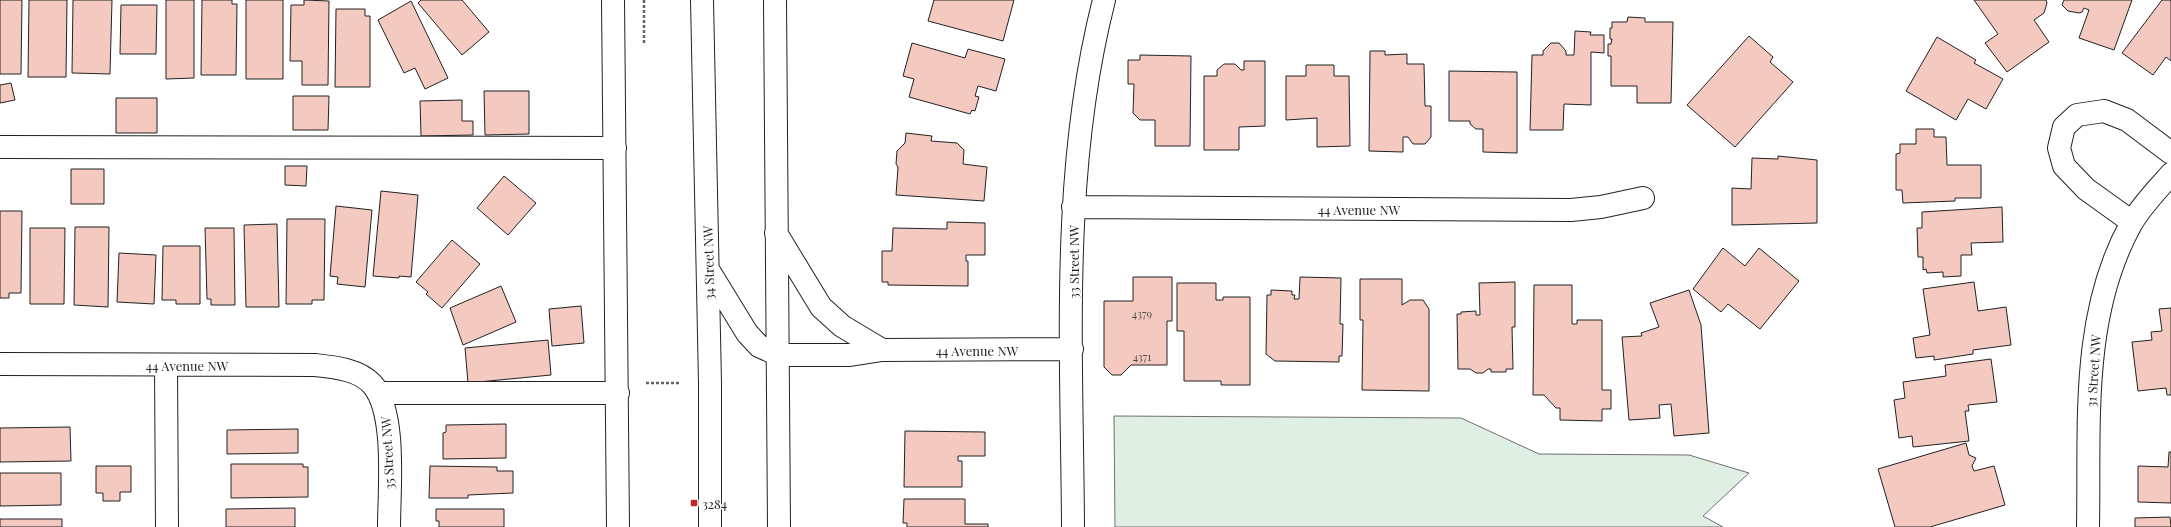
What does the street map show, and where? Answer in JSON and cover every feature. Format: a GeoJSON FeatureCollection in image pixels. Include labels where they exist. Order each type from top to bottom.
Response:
{"type":"FeatureCollection","features":[{"type":"Feature","properties":{"kind":"street"},"geometry":{"type":"LineString","coordinates":[[613,0],[618,394],[618,527]]}},
{"type":"Feature","properties":{"kind":"street","name":"34 Street NW"},"geometry":{"type":"LineString","coordinates":[[702,0],[708,270],[710,527]]}},
{"type":"Feature","properties":{"kind":"street"},"geometry":{"type":"LineString","coordinates":[[775,0],[776,233],[779,355],[779,527]]}},
{"type":"Feature","properties":{"kind":"street","name":"33 Street NW"},"geometry":{"type":"LineString","coordinates":[[1073,527],[1073,207],[1077,154],[1085,91],[1104,0]]}},
{"type":"Feature","properties":{"kind":"street"},"geometry":{"type":"LineString","coordinates":[[2132,222],[2086,189],[2064,166],[2059,148],[2064,127],[2077,115],[2104,111],[2127,120],[2171,153]]}},
{"type":"Feature","properties":{"kind":"street"},"geometry":{"type":"LineString","coordinates":[[0,147],[615,148]]}},
{"type":"Feature","properties":{"kind":"street","name":"31 Street NW"},"geometry":{"type":"LineString","coordinates":[[2088,527],[2090,372],[2099,307],[2106,281],[2132,222],[2170,176]]}},
{"type":"Feature","properties":{"kind":"street","name":"44 Avenue NW"},"geometry":{"type":"LineString","coordinates":[[1073,207],[1571,210],[1601,207],[1643,198]]}},
{"type":"Feature","properties":{"kind":"street"},"geometry":{"type":"LineString","coordinates":[[776,233],[821,307],[842,326],[882,350]]}},
{"type":"Feature","properties":{"kind":"street"},"geometry":{"type":"LineString","coordinates":[[708,270],[747,333],[759,346],[779,355]]}},
{"type":"Feature","properties":{"kind":"street","name":"44 Avenue NW"},"geometry":{"type":"LineString","coordinates":[[779,355],[850,355],[882,350],[1072,349]]}},
{"type":"Feature","properties":{"kind":"street","name":"44 Avenue NW"},"geometry":{"type":"LineString","coordinates":[[0,364],[315,366],[350,371],[375,388]]}},
{"type":"Feature","properties":{"kind":"street"},"geometry":{"type":"LineString","coordinates":[[166,365],[167,527]]}},
{"type":"Feature","properties":{"kind":"street"},"geometry":{"type":"LineString","coordinates":[[375,388],[618,394]]}},
{"type":"Feature","properties":{"kind":"street","name":"35 Street NW"},"geometry":{"type":"LineString","coordinates":[[375,388],[388,420],[389,527]]}},
{"type":"Feature","properties":{"kind":"path"},"geometry":{"type":"LineString","coordinates":[[646,383],[686,383]]}},
{"type":"Feature","properties":{"kind":"green space"},"geometry":{"type":"Polygon","coordinates":[[[1114,416],[1461,418],[1539,454],[1689,455],[1749,473],[1703,516],[1723,527],[1115,527],[1114,416]]]}},
{"type":"Feature","properties":{"kind":"building"},"geometry":{"type":"Polygon","coordinates":[[[0,0],[22,0],[21,74],[0,74],[0,0]]]}},
{"type":"Feature","properties":{"kind":"building"},"geometry":{"type":"Polygon","coordinates":[[[29,0],[67,0],[66,77],[28,77],[29,0]]]}},
{"type":"Feature","properties":{"kind":"building"},"geometry":{"type":"Polygon","coordinates":[[[73,0],[112,0],[110,74],[72,73],[73,0]]]}},
{"type":"Feature","properties":{"kind":"building"},"geometry":{"type":"Polygon","coordinates":[[[166,0],[194,0],[194,78],[166,79],[166,0]]]}},
{"type":"Feature","properties":{"kind":"building"},"geometry":{"type":"Polygon","coordinates":[[[202,0],[232,0],[232,4],[237,4],[236,75],[201,75],[202,0]]]}},
{"type":"Feature","properties":{"kind":"building"},"geometry":{"type":"Polygon","coordinates":[[[246,0],[283,0],[283,79],[246,79],[246,0]]]}},
{"type":"Feature","properties":{"kind":"building"},"geometry":{"type":"Polygon","coordinates":[[[304,0],[329,1],[328,85],[302,85],[302,61],[290,61],[291,5],[304,5],[304,0]]]}},
{"type":"Feature","properties":{"kind":"building"},"geometry":{"type":"Polygon","coordinates":[[[421,0],[462,0],[489,32],[462,55],[418,3],[421,0]]]}},
{"type":"Feature","properties":{"kind":"building"},"geometry":{"type":"Polygon","coordinates":[[[934,0],[1014,0],[1003,41],[928,21],[934,0]]]}},
{"type":"Feature","properties":{"kind":"building"},"geometry":{"type":"Polygon","coordinates":[[[1974,0],[2046,0],[2047,3],[2044,13],[2034,20],[2049,42],[2007,72],[1985,43],[1998,34],[1974,0]]]}},
{"type":"Feature","properties":{"kind":"building"},"geometry":{"type":"Polygon","coordinates":[[[2064,0],[2132,0],[2114,50],[2079,38],[2089,10],[2084,8],[2082,12],[2079,13],[2068,11],[2062,5],[2064,0]]]}},
{"type":"Feature","properties":{"kind":"building"},"geometry":{"type":"Polygon","coordinates":[[[2162,0],[2171,0],[2171,61],[2166,57],[2153,75],[2122,53],[2162,0]]]}},
{"type":"Feature","properties":{"kind":"building"},"geometry":{"type":"Polygon","coordinates":[[[411,1],[448,78],[425,89],[415,68],[404,73],[378,20],[411,1]]]}},
{"type":"Feature","properties":{"kind":"building"},"geometry":{"type":"Polygon","coordinates":[[[121,5],[157,5],[156,54],[120,54],[121,5]]]}},
{"type":"Feature","properties":{"kind":"building"},"geometry":{"type":"Polygon","coordinates":[[[336,9],[365,9],[365,16],[370,16],[370,87],[335,87],[336,9]]]}},
{"type":"Feature","properties":{"kind":"building"},"geometry":{"type":"Polygon","coordinates":[[[1628,17],[1645,18],[1645,22],[1673,22],[1671,103],[1637,103],[1637,86],[1611,86],[1611,56],[1608,56],[1608,44],[1611,44],[1612,39],[1610,39],[1610,28],[1612,28],[1612,22],[1627,22],[1628,17]]]}},
{"type":"Feature","properties":{"kind":"building"},"geometry":{"type":"Polygon","coordinates":[[[1575,31],[1591,32],[1590,35],[1604,35],[1604,53],[1591,52],[1591,105],[1564,104],[1563,130],[1530,130],[1532,55],[1543,55],[1543,51],[1551,43],[1559,43],[1566,51],[1566,55],[1574,55],[1575,31]]]}},
{"type":"Feature","properties":{"kind":"building"},"geometry":{"type":"Polygon","coordinates":[[[1749,36],[1773,57],[1770,62],[1793,82],[1735,147],[1687,105],[1749,36]]]}},
{"type":"Feature","properties":{"kind":"building"},"geometry":{"type":"Polygon","coordinates":[[[1937,37],[1976,60],[1974,63],[2003,79],[1986,109],[1968,99],[1956,120],[1906,91],[1937,37]]]}},
{"type":"Feature","properties":{"kind":"building"},"geometry":{"type":"Polygon","coordinates":[[[912,43],[965,58],[968,49],[1005,59],[996,91],[978,86],[975,96],[979,97],[975,111],[972,110],[970,114],[909,97],[914,79],[903,76],[912,43]]]}},
{"type":"Feature","properties":{"kind":"building"},"geometry":{"type":"Polygon","coordinates":[[[1370,51],[1385,51],[1385,55],[1407,54],[1407,64],[1424,64],[1425,106],[1431,106],[1431,137],[1425,144],[1413,144],[1408,137],[1403,137],[1403,152],[1369,151],[1370,51]]]}},
{"type":"Feature","properties":{"kind":"building"},"geometry":{"type":"Polygon","coordinates":[[[1140,55],[1191,56],[1190,146],[1155,146],[1155,120],[1140,120],[1133,113],[1134,84],[1128,84],[1128,60],[1140,60],[1140,55]]]}},
{"type":"Feature","properties":{"kind":"building"},"geometry":{"type":"Polygon","coordinates":[[[1244,61],[1265,61],[1265,126],[1239,127],[1239,150],[1204,150],[1204,76],[1217,76],[1217,70],[1224,64],[1235,64],[1241,70],[1244,70],[1244,61]]]}},
{"type":"Feature","properties":{"kind":"building"},"geometry":{"type":"Polygon","coordinates":[[[1306,65],[1334,65],[1334,76],[1349,76],[1350,146],[1317,147],[1317,118],[1286,120],[1286,76],[1306,76],[1306,65]]]}},
{"type":"Feature","properties":{"kind":"building"},"geometry":{"type":"Polygon","coordinates":[[[1449,71],[1517,72],[1517,153],[1483,152],[1483,129],[1476,129],[1470,124],[1470,121],[1449,121],[1449,71]]]}},
{"type":"Feature","properties":{"kind":"building"},"geometry":{"type":"Polygon","coordinates":[[[11,83],[15,100],[0,103],[0,85],[11,83]]]}},
{"type":"Feature","properties":{"kind":"building"},"geometry":{"type":"Polygon","coordinates":[[[484,91],[529,91],[529,134],[485,135],[484,91]]]}},
{"type":"Feature","properties":{"kind":"building"},"geometry":{"type":"Polygon","coordinates":[[[293,96],[329,96],[328,130],[293,130],[293,96]]]}},
{"type":"Feature","properties":{"kind":"building"},"geometry":{"type":"Polygon","coordinates":[[[116,98],[157,98],[157,133],[116,133],[116,98]]]}},
{"type":"Feature","properties":{"kind":"building"},"geometry":{"type":"Polygon","coordinates":[[[462,100],[462,121],[473,121],[473,135],[421,136],[420,101],[462,100]]]}},
{"type":"Feature","properties":{"kind":"building"},"geometry":{"type":"Polygon","coordinates":[[[1916,129],[1934,129],[1934,137],[1946,137],[1947,165],[1981,165],[1981,198],[1955,198],[1955,201],[1903,203],[1902,190],[1896,190],[1896,154],[1900,153],[1900,144],[1916,144],[1916,129]]]}},
{"type":"Feature","properties":{"kind":"building"},"geometry":{"type":"Polygon","coordinates":[[[906,133],[932,136],[931,141],[957,143],[964,150],[963,164],[987,167],[984,201],[896,195],[898,167],[896,164],[897,151],[905,143],[906,133]]]}},
{"type":"Feature","properties":{"kind":"building"},"geometry":{"type":"Polygon","coordinates":[[[1778,156],[1817,160],[1817,223],[1732,225],[1732,188],[1751,189],[1752,158],[1778,159],[1778,156]]]}},
{"type":"Feature","properties":{"kind":"building"},"geometry":{"type":"Polygon","coordinates":[[[285,166],[307,166],[306,186],[285,185],[285,166]]]}},
{"type":"Feature","properties":{"kind":"building"},"geometry":{"type":"Polygon","coordinates":[[[71,169],[104,169],[104,204],[71,204],[71,169]]]}},
{"type":"Feature","properties":{"kind":"building"},"geometry":{"type":"Polygon","coordinates":[[[504,176],[536,203],[508,235],[477,208],[504,176]]]}},
{"type":"Feature","properties":{"kind":"building"},"geometry":{"type":"Polygon","coordinates":[[[381,191],[418,195],[411,277],[399,276],[399,278],[373,276],[381,191]]]}},
{"type":"Feature","properties":{"kind":"building"},"geometry":{"type":"Polygon","coordinates":[[[336,206],[372,210],[365,287],[337,284],[338,277],[330,276],[336,206]]]}},
{"type":"Feature","properties":{"kind":"building"},"geometry":{"type":"Polygon","coordinates":[[[2002,207],[2003,242],[1971,243],[1972,255],[1961,255],[1961,276],[1943,277],[1943,272],[1927,273],[1926,269],[1923,270],[1923,257],[1918,257],[1917,228],[1922,228],[1922,212],[2002,207]]]}},
{"type":"Feature","properties":{"kind":"building"},"geometry":{"type":"Polygon","coordinates":[[[0,211],[22,211],[21,293],[9,293],[9,298],[0,298],[0,211]]]}},
{"type":"Feature","properties":{"kind":"building"},"geometry":{"type":"Polygon","coordinates":[[[287,219],[325,219],[324,300],[312,300],[312,304],[286,304],[287,219]]]}},
{"type":"Feature","properties":{"kind":"building"},"geometry":{"type":"Polygon","coordinates":[[[947,222],[985,223],[985,255],[966,255],[966,261],[968,261],[968,286],[888,285],[888,282],[882,282],[882,251],[892,251],[893,228],[947,229],[947,222]]]}},
{"type":"Feature","properties":{"kind":"building"},"geometry":{"type":"Polygon","coordinates":[[[277,224],[279,307],[246,307],[244,225],[277,224]]]}},
{"type":"Feature","properties":{"kind":"building"},"geometry":{"type":"Polygon","coordinates":[[[75,227],[109,227],[108,307],[74,305],[75,227]]]}},
{"type":"Feature","properties":{"kind":"building"},"geometry":{"type":"Polygon","coordinates":[[[30,228],[65,228],[64,304],[30,304],[30,228]]]}},
{"type":"Feature","properties":{"kind":"building"},"geometry":{"type":"Polygon","coordinates":[[[205,228],[234,228],[235,305],[211,305],[211,299],[207,299],[205,228]]]}},
{"type":"Feature","properties":{"kind":"building"},"geometry":{"type":"Polygon","coordinates":[[[452,240],[480,264],[442,308],[426,294],[428,292],[416,282],[452,240]]]}},
{"type":"Feature","properties":{"kind":"building"},"geometry":{"type":"Polygon","coordinates":[[[163,246],[200,246],[200,304],[176,304],[176,300],[162,300],[163,246]]]}},
{"type":"Feature","properties":{"kind":"building"},"geometry":{"type":"Polygon","coordinates":[[[1723,248],[1745,266],[1759,248],[1799,281],[1760,329],[1728,304],[1721,312],[1693,289],[1723,248]]]}},
{"type":"Feature","properties":{"kind":"building"},"geometry":{"type":"Polygon","coordinates":[[[119,253],[156,255],[154,304],[117,302],[119,253]]]}},
{"type":"Feature","properties":{"kind":"building"},"geometry":{"type":"Polygon","coordinates":[[[1133,277],[1172,277],[1172,321],[1167,321],[1167,365],[1131,365],[1121,375],[1112,375],[1104,367],[1104,301],[1133,301],[1133,277]]]}},
{"type":"Feature","properties":{"kind":"building"},"geometry":{"type":"Polygon","coordinates":[[[1300,277],[1341,278],[1340,324],[1343,324],[1342,356],[1339,356],[1339,362],[1275,361],[1266,354],[1267,295],[1271,295],[1271,290],[1292,291],[1292,295],[1295,295],[1294,299],[1299,299],[1300,277]]]}},
{"type":"Feature","properties":{"kind":"building"},"geometry":{"type":"Polygon","coordinates":[[[1360,279],[1402,279],[1402,305],[1410,300],[1423,300],[1429,309],[1429,391],[1362,390],[1363,320],[1360,320],[1360,279]]]}},
{"type":"Feature","properties":{"kind":"building"},"geometry":{"type":"Polygon","coordinates":[[[1515,282],[1515,327],[1512,327],[1513,369],[1506,369],[1506,372],[1491,372],[1491,369],[1488,369],[1483,373],[1476,373],[1470,369],[1458,369],[1457,314],[1461,314],[1461,312],[1476,311],[1476,315],[1480,315],[1479,283],[1515,282]]]}},
{"type":"Feature","properties":{"kind":"building"},"geometry":{"type":"Polygon","coordinates":[[[1974,282],[1978,311],[2006,307],[2011,345],[1973,350],[1973,354],[1934,360],[1934,356],[1916,358],[1913,338],[1930,335],[1923,289],[1974,282]]]}},
{"type":"Feature","properties":{"kind":"building"},"geometry":{"type":"Polygon","coordinates":[[[1177,283],[1216,283],[1216,300],[1223,300],[1223,297],[1250,297],[1250,385],[1221,385],[1221,381],[1184,381],[1184,331],[1177,331],[1177,283]]]}},
{"type":"Feature","properties":{"kind":"building"},"geometry":{"type":"Polygon","coordinates":[[[1534,285],[1572,285],[1572,324],[1577,324],[1577,320],[1602,320],[1602,390],[1611,390],[1611,409],[1602,409],[1602,421],[1560,420],[1560,408],[1556,408],[1544,395],[1533,395],[1534,285]]]}},
{"type":"Feature","properties":{"kind":"building"},"geometry":{"type":"Polygon","coordinates":[[[501,286],[516,322],[463,345],[450,308],[501,286]]]}},
{"type":"Feature","properties":{"kind":"building"},"geometry":{"type":"Polygon","coordinates":[[[1689,290],[1701,325],[1709,433],[1674,436],[1671,404],[1659,405],[1660,418],[1629,420],[1622,337],[1642,336],[1641,333],[1659,327],[1650,303],[1689,290]]]}},
{"type":"Feature","properties":{"kind":"building"},"geometry":{"type":"Polygon","coordinates":[[[581,306],[584,343],[552,346],[549,309],[581,306]]]}},
{"type":"Feature","properties":{"kind":"building"},"geometry":{"type":"Polygon","coordinates":[[[2171,308],[2171,395],[2167,395],[2166,388],[2138,391],[2132,342],[2152,340],[2151,332],[2162,331],[2159,309],[2171,308]]]}},
{"type":"Feature","properties":{"kind":"building"},"geometry":{"type":"Polygon","coordinates":[[[548,340],[551,375],[468,383],[465,348],[548,340]]]}},
{"type":"Feature","properties":{"kind":"building"},"geometry":{"type":"Polygon","coordinates":[[[1991,359],[1997,402],[1968,405],[1969,411],[1965,411],[1969,441],[1913,447],[1912,436],[1899,438],[1894,400],[1905,398],[1903,382],[1946,376],[1945,365],[1991,359]]]}},
{"type":"Feature","properties":{"kind":"building"},"geometry":{"type":"Polygon","coordinates":[[[506,424],[506,458],[443,459],[443,433],[446,432],[446,425],[506,424]]]}},
{"type":"Feature","properties":{"kind":"building"},"geometry":{"type":"Polygon","coordinates":[[[70,427],[71,461],[0,462],[0,428],[70,427]]]}},
{"type":"Feature","properties":{"kind":"building"},"geometry":{"type":"Polygon","coordinates":[[[298,429],[298,453],[227,454],[227,430],[298,429]]]}},
{"type":"Feature","properties":{"kind":"building"},"geometry":{"type":"Polygon","coordinates":[[[905,431],[985,432],[985,456],[958,456],[958,461],[962,461],[962,487],[904,487],[905,431]]]}},
{"type":"Feature","properties":{"kind":"building"},"geometry":{"type":"Polygon","coordinates":[[[1966,443],[1969,455],[1976,458],[1972,466],[1974,471],[1994,466],[2005,505],[1930,527],[1895,527],[1878,469],[1966,443]]]}},
{"type":"Feature","properties":{"kind":"building"},"geometry":{"type":"Polygon","coordinates":[[[2169,452],[2171,452],[2171,503],[2138,502],[2138,466],[2168,467],[2169,452]]]}},
{"type":"Feature","properties":{"kind":"building"},"geometry":{"type":"Polygon","coordinates":[[[231,464],[303,464],[303,467],[308,467],[308,497],[231,498],[231,464]]]}},
{"type":"Feature","properties":{"kind":"building"},"geometry":{"type":"Polygon","coordinates":[[[96,466],[131,466],[131,492],[120,492],[120,501],[103,501],[103,493],[96,493],[96,466]]]}},
{"type":"Feature","properties":{"kind":"building"},"geometry":{"type":"Polygon","coordinates":[[[430,466],[497,467],[497,471],[513,471],[513,493],[468,495],[468,498],[429,498],[430,466]]]}},
{"type":"Feature","properties":{"kind":"building"},"geometry":{"type":"Polygon","coordinates":[[[0,473],[61,473],[61,505],[0,506],[0,473]]]}},
{"type":"Feature","properties":{"kind":"building"},"geometry":{"type":"Polygon","coordinates":[[[904,499],[965,499],[965,524],[988,524],[988,527],[907,527],[907,523],[903,523],[904,499]]]}},
{"type":"Feature","properties":{"kind":"building"},"geometry":{"type":"Polygon","coordinates":[[[295,508],[295,527],[226,527],[226,509],[295,508]]]}},
{"type":"Feature","properties":{"kind":"building"},"geometry":{"type":"Polygon","coordinates":[[[436,509],[504,509],[504,527],[439,527],[439,521],[436,521],[436,509]]]}},
{"type":"Feature","properties":{"kind":"building"},"geometry":{"type":"Polygon","coordinates":[[[2170,517],[2171,527],[2135,527],[2135,518],[2170,517]]]}},
{"type":"Feature","properties":{"kind":"building"},"geometry":{"type":"Polygon","coordinates":[[[0,519],[62,519],[62,527],[0,527],[0,519]]]}},
{"type":"Feature","properties":{"kind":"place","name":"3284"},"geometry":{"type":"Point","coordinates":[694,503]}}]}
